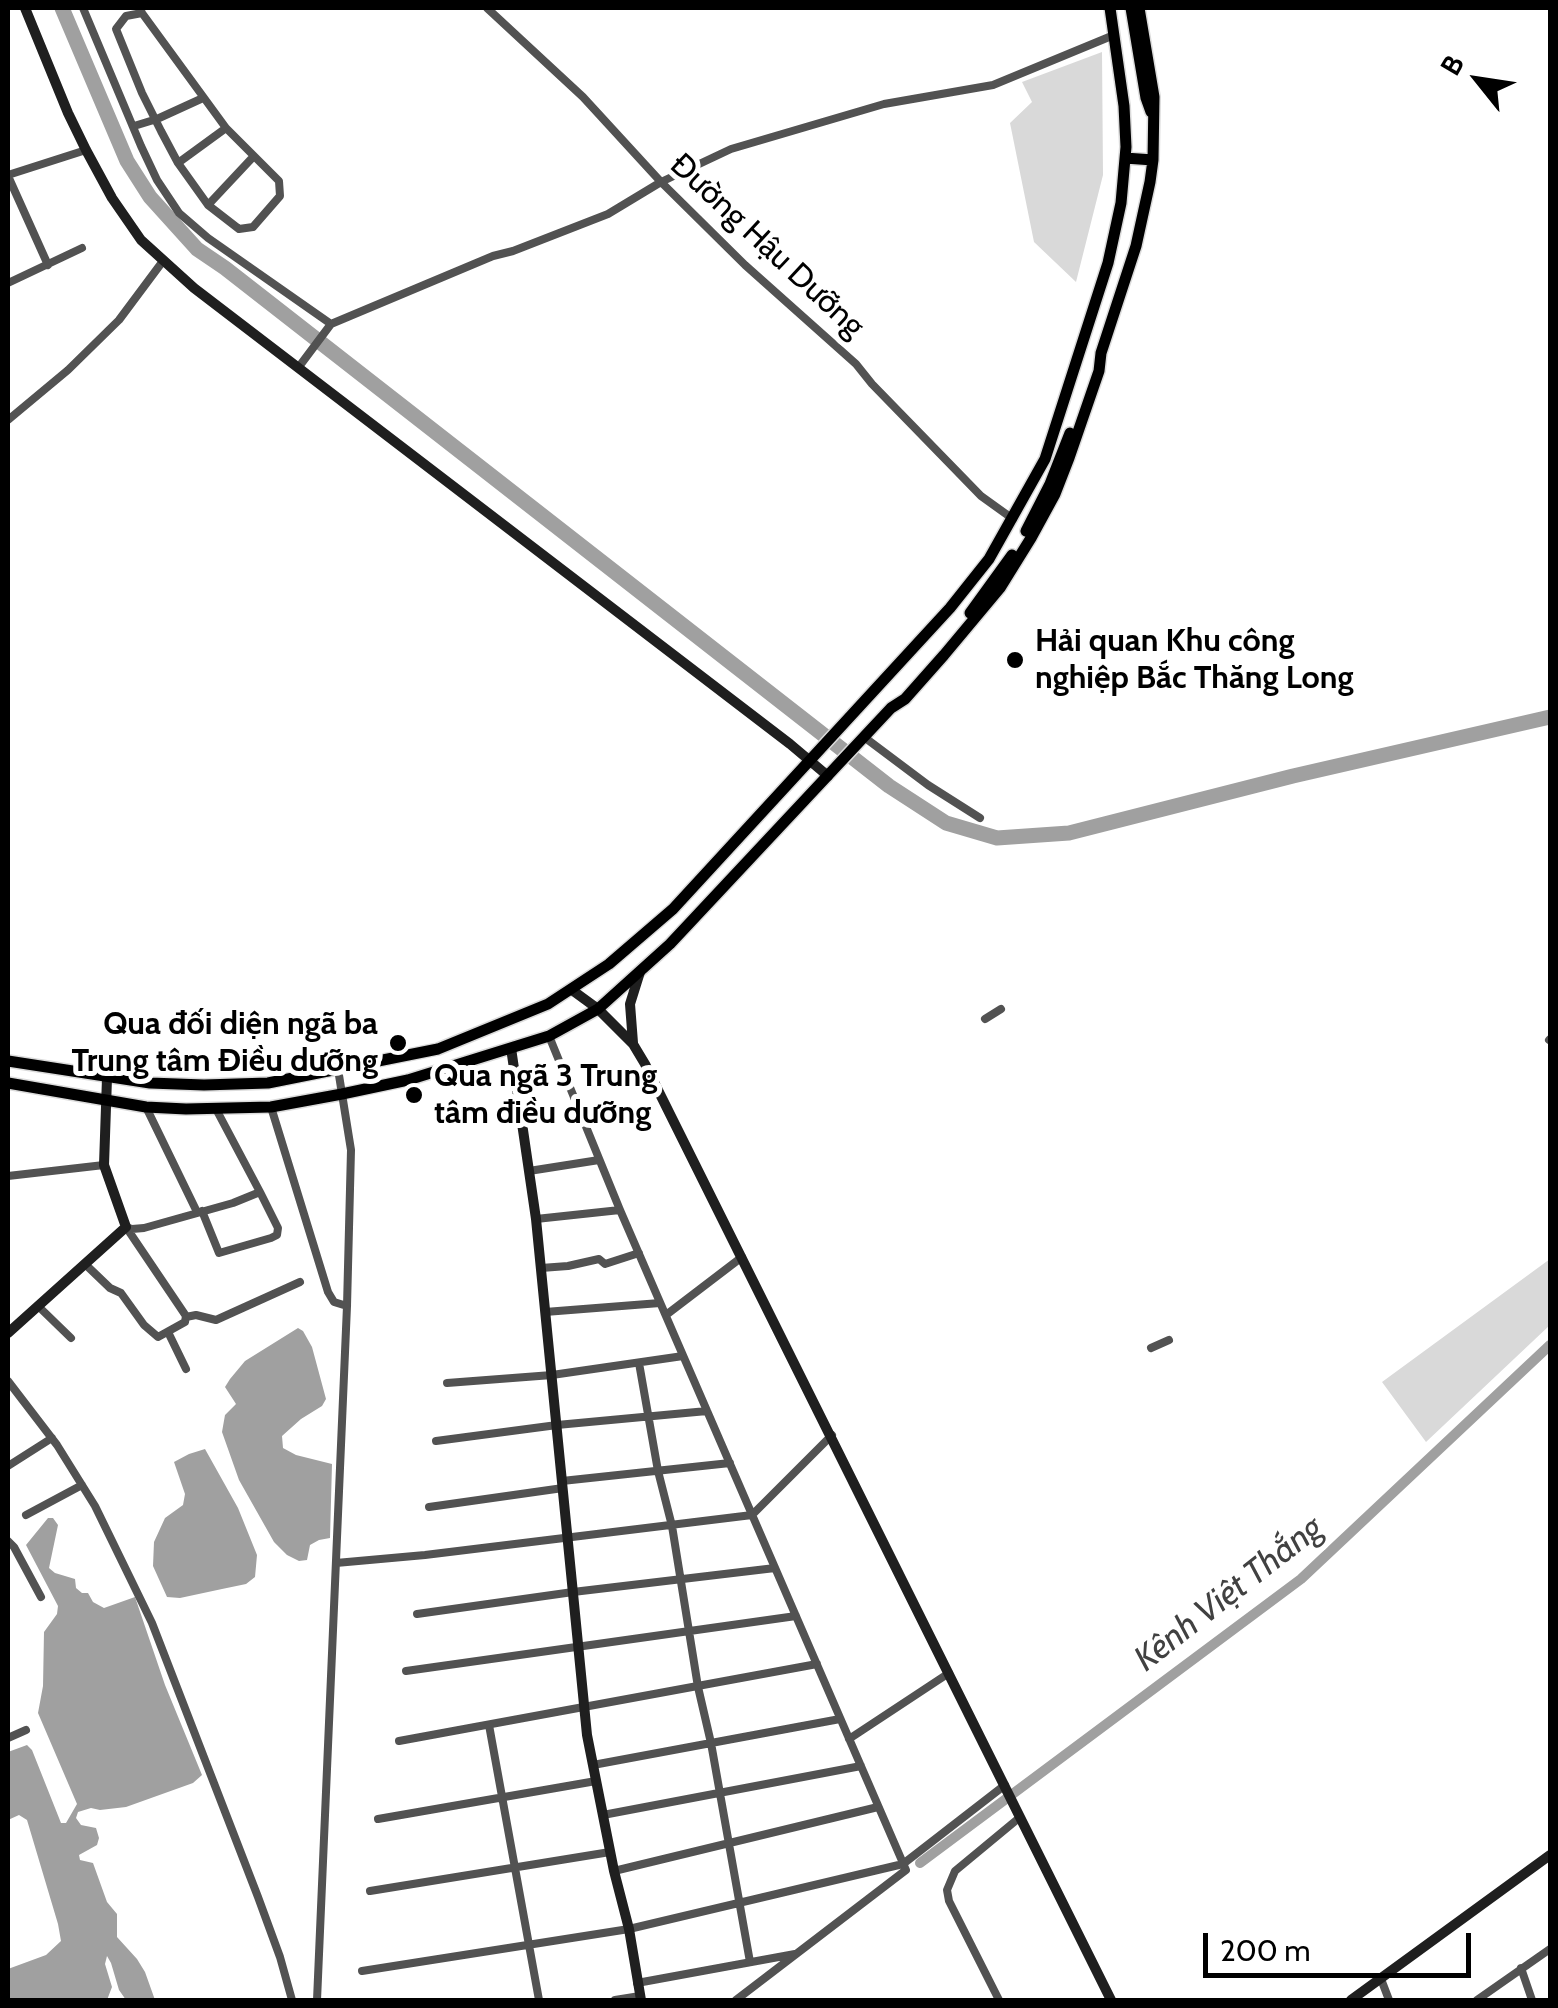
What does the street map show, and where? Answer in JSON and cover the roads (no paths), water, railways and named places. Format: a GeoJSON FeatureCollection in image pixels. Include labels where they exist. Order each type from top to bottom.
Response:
{"type":"FeatureCollection","features":[{"type":"Feature","properties":{"kind":"main road"},"geometry":{"type":"LineString","coordinates":[[8,1061],[107,1078],[186,1084],[268,1083],[438,1048],[548,1004],[572,990],[636,944],[673,909],[950,608],[988,560],[1045,459],[1108,263],[1122,203],[1124,106],[1110,8]]}},
{"type":"Feature","properties":{"kind":"main road"},"geometry":{"type":"LineString","coordinates":[[1130,8],[1152,116]]}},
{"type":"Feature","properties":{"kind":"main road"},"geometry":{"type":"LineString","coordinates":[[8,1083],[146,1107],[271,1107],[342,1094],[408,1080],[548,1036],[598,1009],[670,944],[891,708],[905,699],[983,609],[1010,574],[1055,494],[1099,371],[1136,246],[1150,182],[1154,97],[1139,8]]}},
{"type":"Feature","properties":{"kind":"main road"},"geometry":{"type":"LineString","coordinates":[[1125,158],[1153,160]]}},
{"type":"Feature","properties":{"kind":"main road"},"geometry":{"type":"LineString","coordinates":[[1123,178],[1150,182]]}},
{"type":"Feature","properties":{"kind":"street"},"geometry":{"type":"LineString","coordinates":[[24,8],[86,150],[141,240],[194,288],[828,776]]}},
{"type":"Feature","properties":{"kind":"street"},"geometry":{"type":"LineString","coordinates":[[83,8],[140,146],[178,213],[331,324]]}},
{"type":"Feature","properties":{"kind":"street","name":"Đường Hậu Dưỡng"},"geometry":{"type":"LineString","coordinates":[[486,8],[582,97],[745,265],[856,364],[981,496],[1013,519]]}},
{"type":"Feature","properties":{"kind":"street"},"geometry":{"type":"LineString","coordinates":[[142,13],[226,128],[279,182],[280,196],[253,228],[239,230],[208,205],[178,163],[157,120],[116,30],[126,16],[142,13]]}},
{"type":"Feature","properties":{"kind":"street"},"geometry":{"type":"LineString","coordinates":[[298,368],[331,324],[493,256],[513,252],[608,214],[661,182],[731,149],[884,104],[993,85],[1114,35]]}},
{"type":"Feature","properties":{"kind":"street"},"geometry":{"type":"LineString","coordinates":[[134,126],[157,120],[203,98]]}},
{"type":"Feature","properties":{"kind":"street"},"geometry":{"type":"LineString","coordinates":[[178,163],[226,128]]}},
{"type":"Feature","properties":{"kind":"street"},"geometry":{"type":"LineString","coordinates":[[48,264],[8,176],[86,150]]}},
{"type":"Feature","properties":{"kind":"street"},"geometry":{"type":"LineString","coordinates":[[208,205],[254,156]]}},
{"type":"Feature","properties":{"kind":"street"},"geometry":{"type":"LineString","coordinates":[[8,283],[82,248]]}},
{"type":"Feature","properties":{"kind":"street"},"geometry":{"type":"LineString","coordinates":[[8,420],[68,370],[119,320],[164,261]]}},
{"type":"Feature","properties":{"kind":"street"},"geometry":{"type":"LineString","coordinates":[[860,741],[980,818]]}},
{"type":"Feature","properties":{"kind":"street"},"geometry":{"type":"LineString","coordinates":[[633,1044],[630,1004],[640,972]]}},
{"type":"Feature","properties":{"kind":"street"},"geometry":{"type":"LineString","coordinates":[[572,990],[598,1009],[633,1044],[646,1064],[1112,2000]]}},
{"type":"Feature","properties":{"kind":"street"},"geometry":{"type":"LineString","coordinates":[[985,1019],[1001,1009]]}},
{"type":"Feature","properties":{"kind":"street"},"geometry":{"type":"LineString","coordinates":[[548,1036],[906,1870],[736,2000]]}},
{"type":"Feature","properties":{"kind":"street"},"geometry":{"type":"LineString","coordinates":[[511,1048],[536,1219],[584,1708],[640,1998],[615,2000]]}},
{"type":"Feature","properties":{"kind":"street"},"geometry":{"type":"LineString","coordinates":[[317,2000],[348,1306],[351,1150],[338,1069]]}},
{"type":"Feature","properties":{"kind":"street"},"geometry":{"type":"LineString","coordinates":[[107,1078],[104,1165],[126,1227],[186,1317]]}},
{"type":"Feature","properties":{"kind":"street"},"geometry":{"type":"LineString","coordinates":[[146,1107],[220,1253],[271,1238],[277,1235],[278,1228],[216,1109]]}},
{"type":"Feature","properties":{"kind":"street"},"geometry":{"type":"LineString","coordinates":[[271,1107],[328,1292],[334,1302],[348,1306]]}},
{"type":"Feature","properties":{"kind":"street"},"geometry":{"type":"LineString","coordinates":[[529,1172],[599,1160]]}},
{"type":"Feature","properties":{"kind":"street"},"geometry":{"type":"LineString","coordinates":[[8,1176],[104,1165]]}},
{"type":"Feature","properties":{"kind":"street"},"geometry":{"type":"LineString","coordinates":[[126,1227],[140,1229],[260,1192]]}},
{"type":"Feature","properties":{"kind":"street"},"geometry":{"type":"LineString","coordinates":[[536,1219],[620,1210]]}},
{"type":"Feature","properties":{"kind":"street"},"geometry":{"type":"LineString","coordinates":[[8,1333],[126,1227]]}},
{"type":"Feature","properties":{"kind":"street"},"geometry":{"type":"LineString","coordinates":[[541,1268],[599,1259],[604,1264],[639,1253]]}},
{"type":"Feature","properties":{"kind":"street"},"geometry":{"type":"LineString","coordinates":[[666,1315],[742,1257]]}},
{"type":"Feature","properties":{"kind":"street"},"geometry":{"type":"LineString","coordinates":[[85,1264],[110,1288],[120,1292],[159,1337],[186,1317]]}},
{"type":"Feature","properties":{"kind":"street"},"geometry":{"type":"LineString","coordinates":[[186,1317],[216,1320],[300,1282]]}},
{"type":"Feature","properties":{"kind":"street"},"geometry":{"type":"LineString","coordinates":[[545,1312],[660,1302]]}},
{"type":"Feature","properties":{"kind":"street"},"geometry":{"type":"LineString","coordinates":[[38,1306],[71,1338]]}},
{"type":"Feature","properties":{"kind":"street"},"geometry":{"type":"LineString","coordinates":[[168,1332],[186,1368]]}},
{"type":"Feature","properties":{"kind":"street"},"geometry":{"type":"LineString","coordinates":[[1150,1348],[1168,1340]]}},
{"type":"Feature","properties":{"kind":"street"},"geometry":{"type":"LineString","coordinates":[[447,1384],[552,1375],[684,1356]]}},
{"type":"Feature","properties":{"kind":"street"},"geometry":{"type":"LineString","coordinates":[[639,1363],[750,1962]]}},
{"type":"Feature","properties":{"kind":"street"},"geometry":{"type":"LineString","coordinates":[[8,1381],[82,1485],[105,1525],[157,1638],[280,1957],[292,2000]]}},
{"type":"Feature","properties":{"kind":"street"},"geometry":{"type":"LineString","coordinates":[[436,1441],[707,1411]]}},
{"type":"Feature","properties":{"kind":"street"},"geometry":{"type":"LineString","coordinates":[[336,1562],[425,1555],[752,1515],[832,1436]]}},
{"type":"Feature","properties":{"kind":"street"},"geometry":{"type":"LineString","coordinates":[[8,1466],[52,1438]]}},
{"type":"Feature","properties":{"kind":"street"},"geometry":{"type":"LineString","coordinates":[[429,1508],[562,1484],[730,1463]]}},
{"type":"Feature","properties":{"kind":"street"},"geometry":{"type":"LineString","coordinates":[[26,1516],[82,1485]]}},
{"type":"Feature","properties":{"kind":"street"},"geometry":{"type":"LineString","coordinates":[[8,1541],[41,1597]]}},
{"type":"Feature","properties":{"kind":"street"},"geometry":{"type":"LineString","coordinates":[[417,1614],[775,1568]]}},
{"type":"Feature","properties":{"kind":"street"},"geometry":{"type":"LineString","coordinates":[[406,1670],[796,1616]]}},
{"type":"Feature","properties":{"kind":"street"},"geometry":{"type":"LineString","coordinates":[[400,1741],[817,1664]]}},
{"type":"Feature","properties":{"kind":"street"},"geometry":{"type":"LineString","coordinates":[[849,1739],[949,1673]]}},
{"type":"Feature","properties":{"kind":"street"},"geometry":{"type":"LineString","coordinates":[[593,1765],[840,1719]]}},
{"type":"Feature","properties":{"kind":"street"},"geometry":{"type":"LineString","coordinates":[[489,1725],[539,2000]]}},
{"type":"Feature","properties":{"kind":"street"},"geometry":{"type":"LineString","coordinates":[[8,1738],[26,1730]]}},
{"type":"Feature","properties":{"kind":"street"},"geometry":{"type":"LineString","coordinates":[[603,1815],[861,1766]]}},
{"type":"Feature","properties":{"kind":"street"},"geometry":{"type":"LineString","coordinates":[[378,1820],[596,1781]]}},
{"type":"Feature","properties":{"kind":"street"},"geometry":{"type":"LineString","coordinates":[[362,1970],[629,1929],[904,1864],[1005,1786]]}},
{"type":"Feature","properties":{"kind":"street"},"geometry":{"type":"LineString","coordinates":[[614,1871],[878,1808]]}},
{"type":"Feature","properties":{"kind":"street"},"geometry":{"type":"LineString","coordinates":[[999,2000],[948,1901],[947,1890],[955,1871],[1019,1816]]}},
{"type":"Feature","properties":{"kind":"street"},"geometry":{"type":"LineString","coordinates":[[370,1891],[610,1852]]}},
{"type":"Feature","properties":{"kind":"street"},"geometry":{"type":"LineString","coordinates":[[1351,2000],[1550,1856]]}},
{"type":"Feature","properties":{"kind":"street"},"geometry":{"type":"LineString","coordinates":[[1477,2000],[1550,1949]]}},
{"type":"Feature","properties":{"kind":"street"},"geometry":{"type":"LineString","coordinates":[[637,1982],[797,1954]]}},
{"type":"Feature","properties":{"kind":"street"},"geometry":{"type":"LineString","coordinates":[[1521,1968],[1532,2000]]}},
{"type":"Feature","properties":{"kind":"street"},"geometry":{"type":"LineString","coordinates":[[1381,1978],[1389,2000]]}},
{"type":"Feature","properties":{"kind":"waterway"},"geometry":{"type":"LineString","coordinates":[[62,8],[127,161],[150,197],[197,249],[889,786],[946,823],[997,838],[1069,833],[1550,717]]}},
{"type":"Feature","properties":{"kind":"waterway","name":"Kênh Việt Thắng"},"geometry":{"type":"LineString","coordinates":[[920,1863],[1301,1579],[1550,1345]]}},
{"type":"Feature","properties":{"kind":"place","name":"Hải quan Khu công nghiệp Bắc Thăng Long"},"geometry":{"type":"Point","coordinates":[1015,660]}},
{"type":"Feature","properties":{"kind":"place","name":"Qua đối diện ngã ba Trung tâm Điều dưỡng"},"geometry":{"type":"Point","coordinates":[398,1043]}},
{"type":"Feature","properties":{"kind":"place","name":"Qua ngã 3 Trung tâm điều dưỡng"},"geometry":{"type":"Point","coordinates":[414,1095]}}]}
